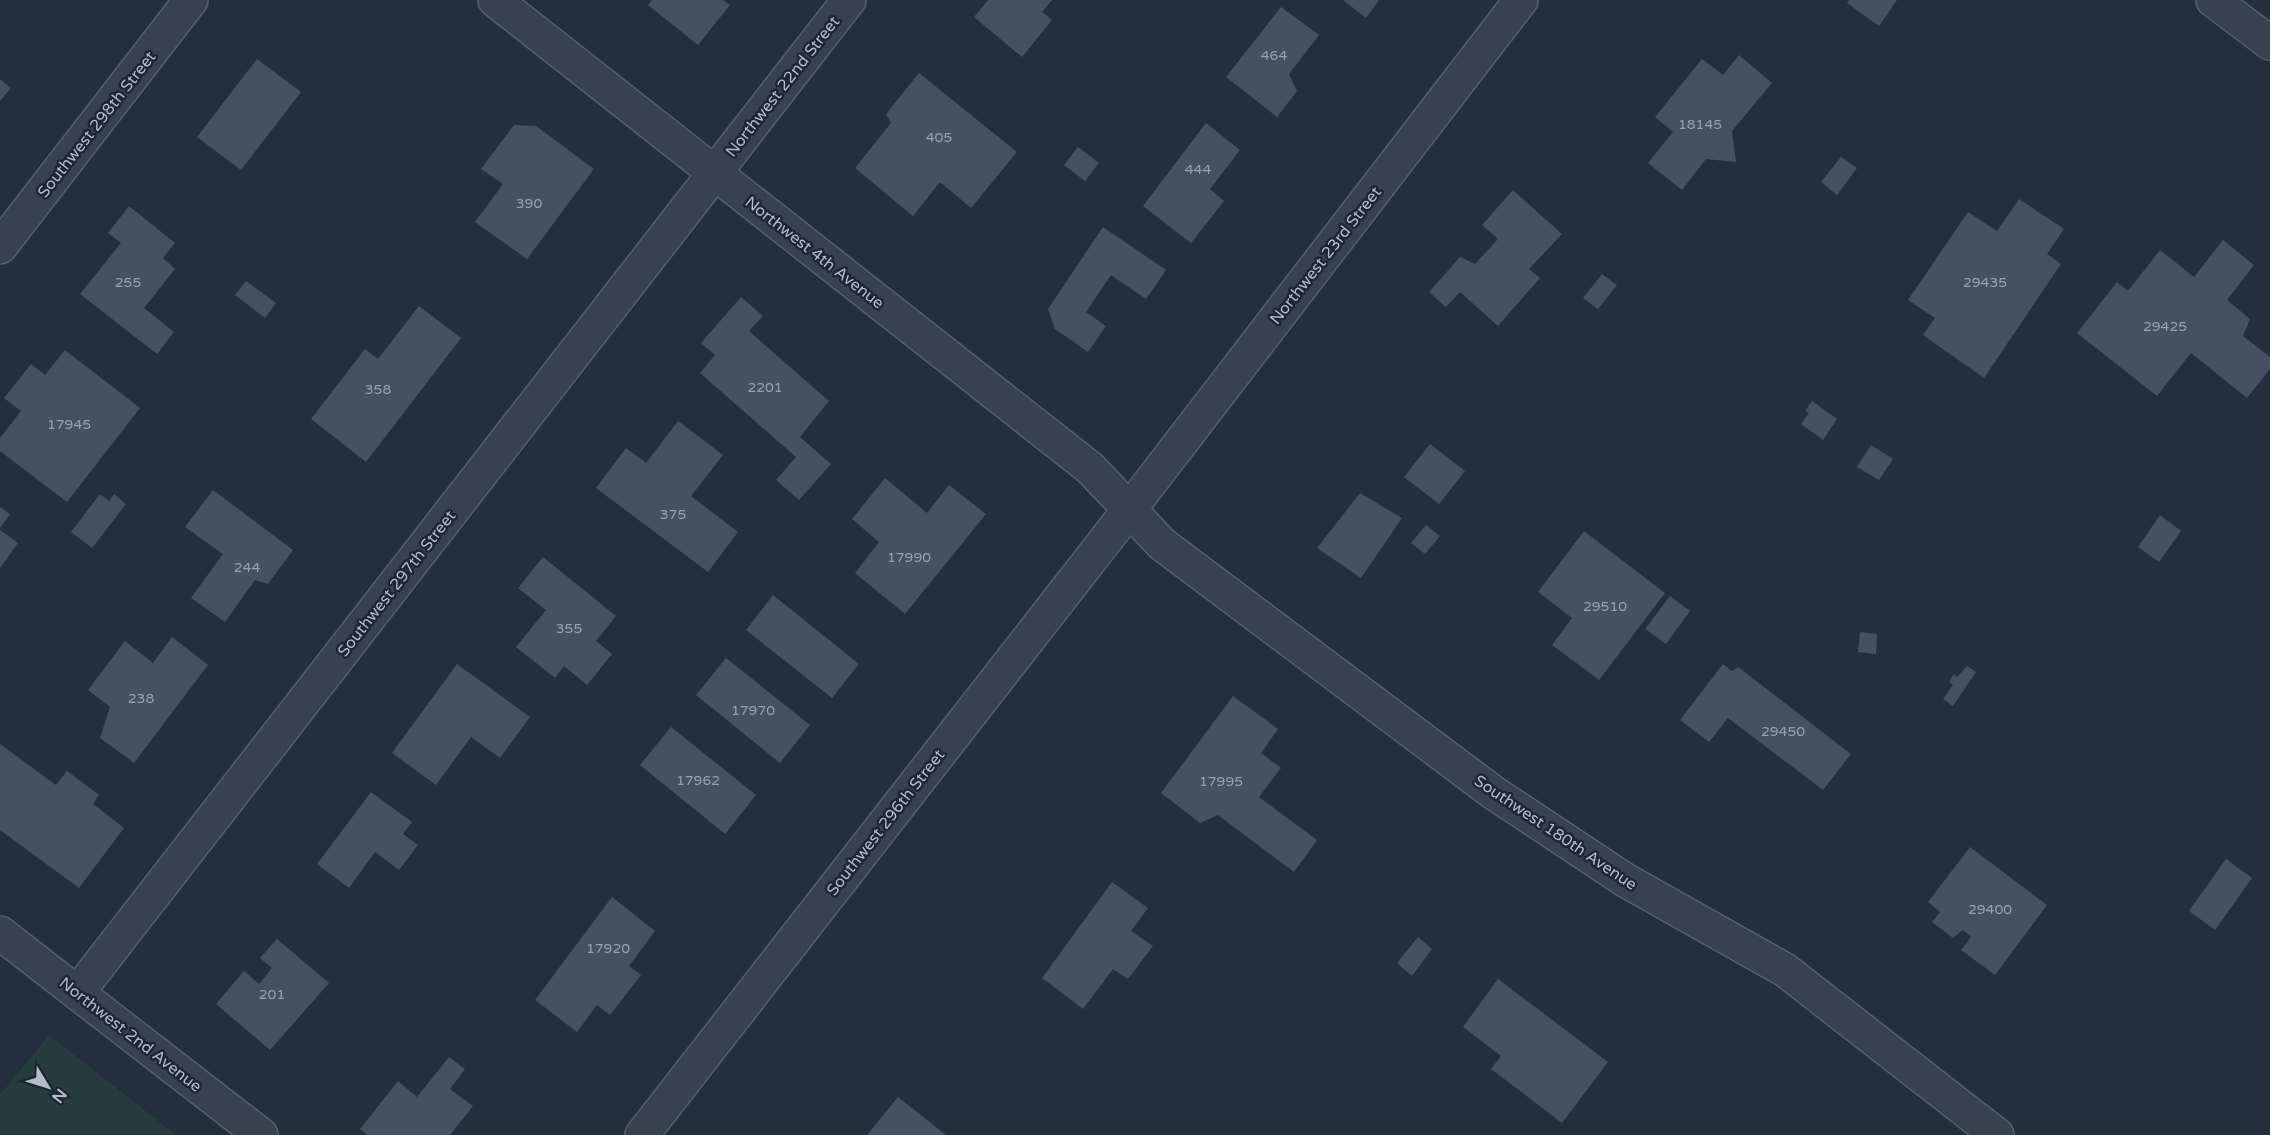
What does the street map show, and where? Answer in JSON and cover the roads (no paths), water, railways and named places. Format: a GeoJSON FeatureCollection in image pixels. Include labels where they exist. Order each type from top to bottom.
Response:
{"type":"FeatureCollection","features":[{"type":"Feature","properties":{"kind":"street","name":"Southwest 298th Street"},"geometry":{"type":"LineString","coordinates":[[0,247],[191,0]]}},
{"type":"Feature","properties":{"kind":"street","name":"Northwest 4th Avenue"},"geometry":{"type":"LineString","coordinates":[[495,0],[1090,468],[1129,510]]}},
{"type":"Feature","properties":{"kind":"street","name":"Northwest 22nd Street"},"geometry":{"type":"LineString","coordinates":[[714,172],[849,0]]}},
{"type":"Feature","properties":{"kind":"street","name":"Northwest 23rd Street"},"geometry":{"type":"LineString","coordinates":[[1129,510],[1521,0]]}},
{"type":"Feature","properties":{"kind":"street"},"geometry":{"type":"LineString","coordinates":[[2213,0],[2270,43]]}},
{"type":"Feature","properties":{"kind":"street","name":"Southwest 297th Street"},"geometry":{"type":"LineString","coordinates":[[78,993],[714,172]]}},
{"type":"Feature","properties":{"kind":"street","name":"Southwest 296th Street"},"geometry":{"type":"LineString","coordinates":[[642,1135],[1129,510]]}},
{"type":"Feature","properties":{"kind":"street","name":"Southwest 180th Avenue"},"geometry":{"type":"LineString","coordinates":[[1129,510],[1162,544],[1494,793],[1625,880],[1785,970],[1997,1135]]}},
{"type":"Feature","properties":{"kind":"street","name":"Northwest 2nd Avenue"},"geometry":{"type":"LineString","coordinates":[[0,933],[261,1135]]}}]}
